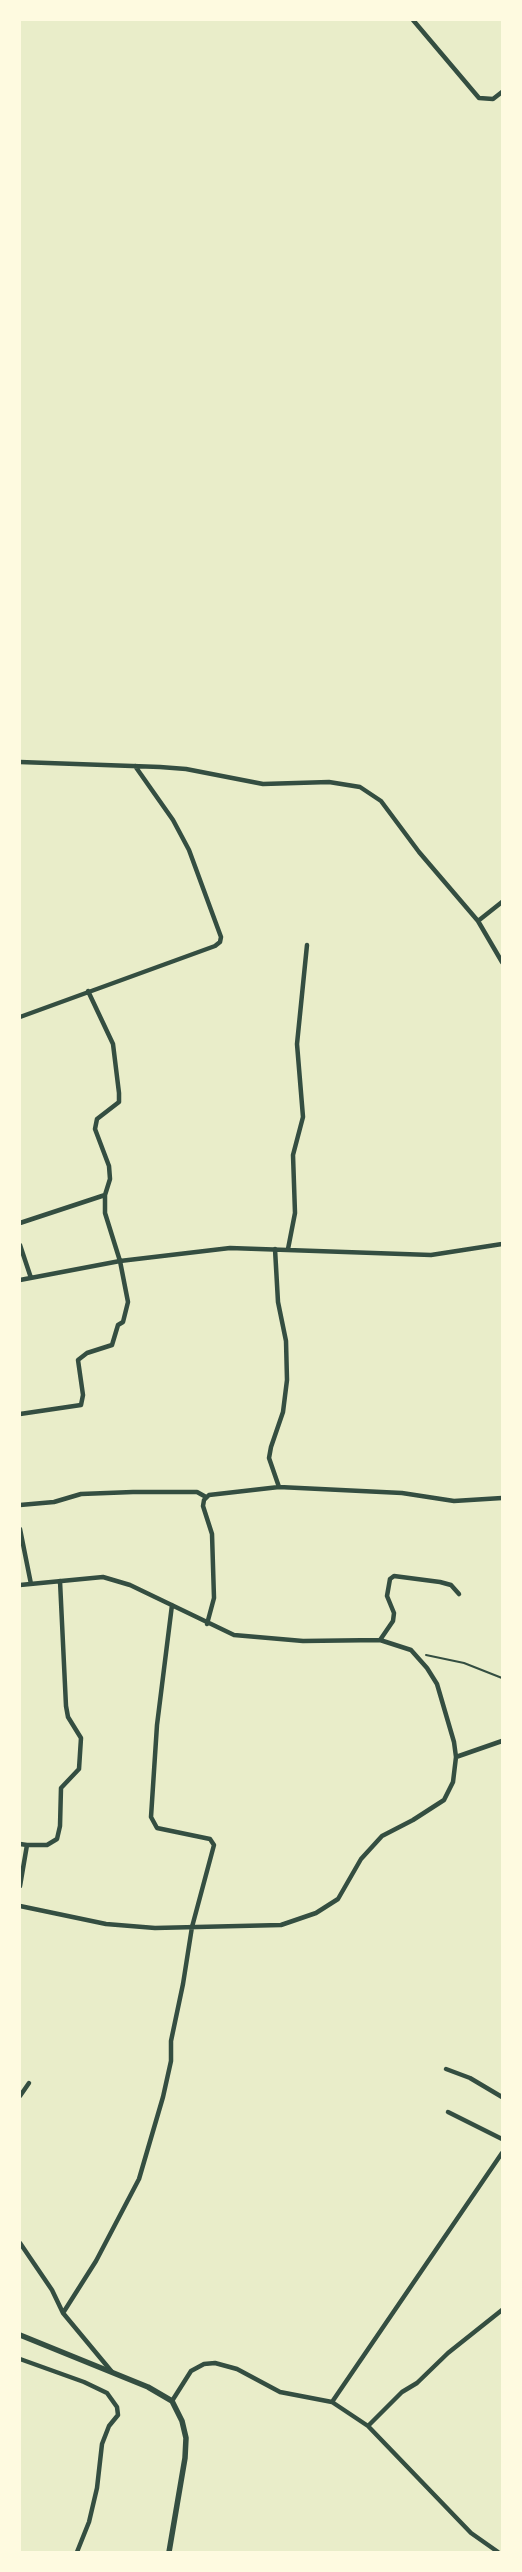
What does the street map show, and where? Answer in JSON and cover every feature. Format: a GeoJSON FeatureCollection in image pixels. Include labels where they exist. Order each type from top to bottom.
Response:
{"type":"FeatureCollection","features":[{"type":"Feature","properties":{"kind":"main road"},"geometry":{"type":"LineString","coordinates":[[20,2336],[148,2387],[172,2401],[182,2421],[186,2438],[186,2458],[169,2552]]}},
{"type":"Feature","properties":{"kind":"street"},"geometry":{"type":"LineString","coordinates":[[413,20],[479,98],[493,99],[502,92]]}},
{"type":"Feature","properties":{"kind":"street"},"geometry":{"type":"LineString","coordinates":[[20,762],[186,769],[263,784],[329,782],[360,787],[381,801],[419,852],[478,921],[502,962]]}},
{"type":"Feature","properties":{"kind":"street"},"geometry":{"type":"LineString","coordinates":[[20,1017],[215,946],[220,942],[221,937],[188,850],[173,820],[135,766]]}},
{"type":"Feature","properties":{"kind":"street"},"geometry":{"type":"LineString","coordinates":[[478,921],[502,902]]}},
{"type":"Feature","properties":{"kind":"street"},"geometry":{"type":"LineString","coordinates":[[288,1249],[295,1213],[293,1155],[303,1117],[297,1044],[307,945]]}},
{"type":"Feature","properties":{"kind":"street"},"geometry":{"type":"LineString","coordinates":[[20,1414],[81,1405],[83,1395],[78,1360],[81,1356],[112,1345],[128,1302],[120,1261],[109,1231],[105,1213],[105,1195],[110,1179],[109,1166],[95,1128],[95,1123],[119,1102],[113,1044],[88,991]]}},
{"type":"Feature","properties":{"kind":"street"},"geometry":{"type":"LineString","coordinates":[[20,1223],[105,1195]]}},
{"type":"Feature","properties":{"kind":"street"},"geometry":{"type":"LineString","coordinates":[[20,1280],[120,1261],[230,1248],[431,1255],[502,1244]]}},
{"type":"Feature","properties":{"kind":"street"},"geometry":{"type":"LineString","coordinates":[[20,1245],[31,1278]]}},
{"type":"Feature","properties":{"kind":"street"},"geometry":{"type":"LineString","coordinates":[[275,1249],[278,1302],[286,1342],[287,1380],[284,1412],[271,1447],[270,1458],[280,1487]]}},
{"type":"Feature","properties":{"kind":"street"},"geometry":{"type":"LineString","coordinates":[[20,1504],[54,1502],[81,1494],[197,1492],[206,1497],[280,1487],[402,1493],[454,1501],[502,1498]]}},
{"type":"Feature","properties":{"kind":"street"},"geometry":{"type":"LineString","coordinates":[[206,1497],[203,1506],[212,1534],[214,1581],[214,1598],[207,1624]]}},
{"type":"Feature","properties":{"kind":"street"},"geometry":{"type":"LineString","coordinates":[[20,1529],[31,1584]]}},
{"type":"Feature","properties":{"kind":"street"},"geometry":{"type":"LineString","coordinates":[[380,1640],[392,1621],[394,1613],[387,1596],[390,1579],[394,1576],[451,1584],[459,1594]]}},
{"type":"Feature","properties":{"kind":"street"},"geometry":{"type":"LineString","coordinates":[[20,1585],[103,1577],[130,1585],[207,1624],[234,1635],[303,1641],[380,1640],[411,1650],[427,1668],[437,1684],[454,1742],[456,1756],[453,1782],[444,1800],[413,1820],[382,1836],[361,1859],[338,1899],[316,1913],[281,1925],[192,1927],[106,1924],[20,1906]]}},
{"type":"Feature","properties":{"kind":"street"},"geometry":{"type":"LineString","coordinates":[[20,1844],[47,1845],[57,1839],[60,1826],[61,1788],[79,1769],[80,1738],[68,1717],[66,1706],[60,1582]]}},
{"type":"Feature","properties":{"kind":"street"},"geometry":{"type":"LineString","coordinates":[[63,2313],[96,2260],[139,2179],[171,2060],[170,2040],[183,1984],[192,1927],[214,1845],[213,1841],[157,1828],[151,1818],[157,1726],[172,1605]]}},
{"type":"Feature","properties":{"kind":"street"},"geometry":{"type":"LineString","coordinates":[[456,1756],[502,1741]]}},
{"type":"Feature","properties":{"kind":"street"},"geometry":{"type":"LineString","coordinates":[[20,1886],[28,1845]]}},
{"type":"Feature","properties":{"kind":"street"},"geometry":{"type":"LineString","coordinates":[[446,2069],[470,2078],[502,2097]]}},
{"type":"Feature","properties":{"kind":"street"},"geometry":{"type":"LineString","coordinates":[[20,2096],[29,2083]]}},
{"type":"Feature","properties":{"kind":"street"},"geometry":{"type":"LineString","coordinates":[[448,2112],[502,2139]]}},
{"type":"Feature","properties":{"kind":"street"},"geometry":{"type":"LineString","coordinates":[[332,2402],[370,2343],[406,2296],[502,2153]]}},
{"type":"Feature","properties":{"kind":"street"},"geometry":{"type":"LineString","coordinates":[[20,2243],[52,2290],[63,2313],[114,2374]]}},
{"type":"Feature","properties":{"kind":"street"},"geometry":{"type":"LineString","coordinates":[[368,2426],[402,2392],[417,2383],[448,2353],[502,2310]]}},
{"type":"Feature","properties":{"kind":"street"},"geometry":{"type":"LineString","coordinates":[[20,2359],[84,2382],[107,2393],[117,2407],[118,2415],[109,2426],[102,2444],[97,2488],[89,2522],[77,2552]]}},
{"type":"Feature","properties":{"kind":"street"},"geometry":{"type":"LineString","coordinates":[[172,2401],[191,2371],[204,2364],[215,2363],[237,2369],[280,2392],[332,2402],[368,2426],[472,2533],[498,2552]]}},
{"type":"Feature","properties":{"kind":"path"},"geometry":{"type":"LineString","coordinates":[[411,1650],[464,1663],[502,1678]]}}]}
